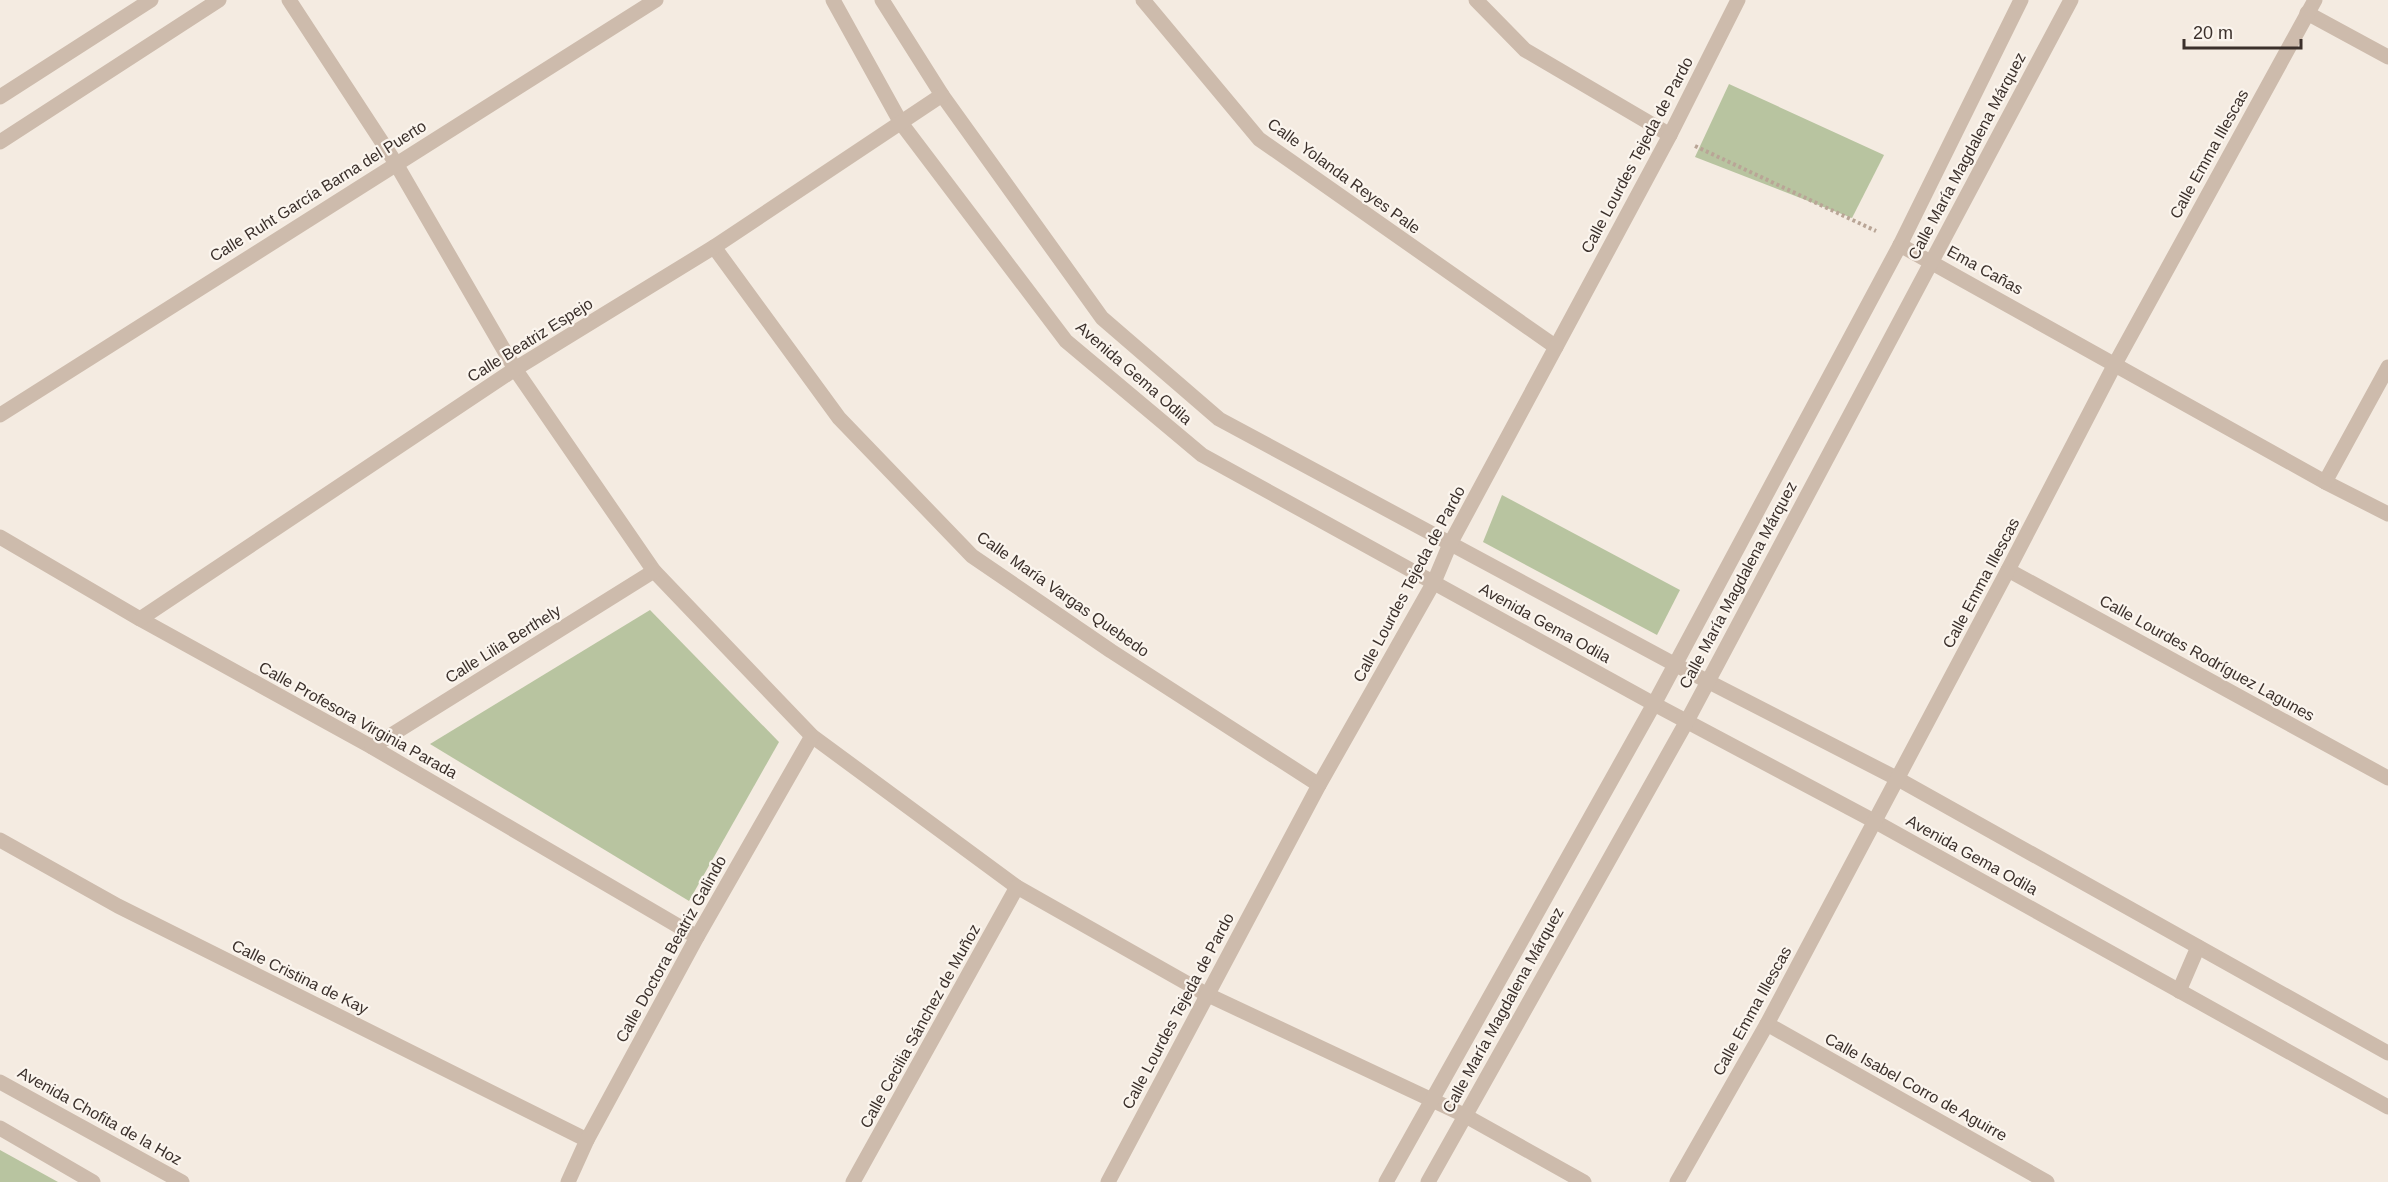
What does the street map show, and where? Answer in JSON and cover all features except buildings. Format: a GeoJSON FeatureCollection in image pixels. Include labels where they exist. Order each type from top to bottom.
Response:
{"type":"FeatureCollection","features":[{"type":"Feature","properties":{"kind":"street"},"geometry":{"type":"LineString","coordinates":[[0,97],[151,0]]}},
{"type":"Feature","properties":{"kind":"street"},"geometry":{"type":"LineString","coordinates":[[0,142],[219,0]]}},
{"type":"Feature","properties":{"kind":"street"},"geometry":{"type":"LineString","coordinates":[[290,0],[395,162],[515,369],[654,571],[812,736],[1017,887],[1206,994],[1464,1115],[1584,1182]]}},
{"type":"Feature","properties":{"kind":"street","name":"Calle Ruht García Barna del Puerto"},"geometry":{"type":"LineString","coordinates":[[0,415],[395,162],[656,0]]}},
{"type":"Feature","properties":{"kind":"street","name":"Avenida Gema Odila"},"geometry":{"type":"LineString","coordinates":[[833,0],[901,123],[1066,341],[1202,455],[1654,704],[1874,821],[2388,1107]]}},
{"type":"Feature","properties":{"kind":"street","name":"Avenida Gema Odila"},"geometry":{"type":"LineString","coordinates":[[882,0],[942,95],[1102,318],[1220,419],[1674,664],[1898,779],[2388,1053]]}},
{"type":"Feature","properties":{"kind":"street","name":"Calle Yolanda Reyes Pale"},"geometry":{"type":"LineString","coordinates":[[1143,0],[1259,139],[1556,347]]}},
{"type":"Feature","properties":{"kind":"street"},"geometry":{"type":"LineString","coordinates":[[1476,0],[1525,50],[1670,135]]}},
{"type":"Feature","properties":{"kind":"street","name":"Calle Lourdes Tejeda de Pardo"},"geometry":{"type":"LineString","coordinates":[[1108,1182],[1319,785],[1434,582],[1450,544],[1670,135],[1738,0]]}},
{"type":"Feature","properties":{"kind":"street","name":"Calle María Magdalena Márquez"},"geometry":{"type":"LineString","coordinates":[[1386,1182],[1654,704],[1900,245],[2021,0]]}},
{"type":"Feature","properties":{"kind":"street","name":"Calle María Magdalena Márquez"},"geometry":{"type":"LineString","coordinates":[[1428,1182],[1687,721],[2071,0]]}},
{"type":"Feature","properties":{"kind":"street"},"geometry":{"type":"LineString","coordinates":[[2311,7],[2388,57]]}},
{"type":"Feature","properties":{"kind":"street","name":"Calle Emma Illescas"},"geometry":{"type":"LineString","coordinates":[[1677,1182],[1767,1024],[2115,364],[2311,7]]}},
{"type":"Feature","properties":{"kind":"street","name":"Calle Beatriz Espejo"},"geometry":{"type":"LineString","coordinates":[[140,619],[515,369],[714,248],[942,95]]}},
{"type":"Feature","properties":{"kind":"street","name":"Ema Cañas"},"geometry":{"type":"LineString","coordinates":[[1900,245],[2325,482],[2388,514]]}},
{"type":"Feature","properties":{"kind":"street","name":"Calle María Vargas Quebedo"},"geometry":{"type":"LineString","coordinates":[[714,248],[839,418],[972,556],[1111,651],[1319,785]]}},
{"type":"Feature","properties":{"kind":"street"},"geometry":{"type":"LineString","coordinates":[[2325,482],[2388,367]]}},
{"type":"Feature","properties":{"kind":"street","name":"Calle Profesora Virginia Parada"},"geometry":{"type":"LineString","coordinates":[[0,537],[140,619],[372,747],[697,937]]}},
{"type":"Feature","properties":{"kind":"street","name":"Calle Lourdes Rodríguez Lagunes"},"geometry":{"type":"LineString","coordinates":[[2008,570],[2388,778]]}},
{"type":"Feature","properties":{"kind":"street","name":"Calle Lilia Berthely"},"geometry":{"type":"LineString","coordinates":[[372,747],[654,571]]}},
{"type":"Feature","properties":{"kind":"street","name":"Calle Doctora Beatriz Galindo"},"geometry":{"type":"LineString","coordinates":[[568,1182],[587,1140],[697,937],[812,736]]}},
{"type":"Feature","properties":{"kind":"street","name":"Calle Cristina de Kay"},"geometry":{"type":"LineString","coordinates":[[0,840],[118,906],[587,1140]]}},
{"type":"Feature","properties":{"kind":"street","name":"Calle Cecilia Sánchez de Muñoz"},"geometry":{"type":"LineString","coordinates":[[853,1182],[1017,887]]}},
{"type":"Feature","properties":{"kind":"street"},"geometry":{"type":"LineString","coordinates":[[2178,991],[2198,947]]}},
{"type":"Feature","properties":{"kind":"street","name":"Calle Isabel Corro de Aguirre"},"geometry":{"type":"LineString","coordinates":[[1767,1024],[2047,1182]]}},
{"type":"Feature","properties":{"kind":"street","name":"Avenida Chofita de la Hoz"},"geometry":{"type":"LineString","coordinates":[[0,1082],[182,1182]]}},
{"type":"Feature","properties":{"kind":"street"},"geometry":{"type":"LineString","coordinates":[[0,1128],[93,1182]]}},
{"type":"Feature","properties":{"kind":"path"},"geometry":{"type":"LineString","coordinates":[[1670,135],[1852,218],[1900,245]]}},
{"type":"Feature","properties":{"kind":"green space"},"geometry":{"type":"Polygon","coordinates":[[[1729,84],[1884,155],[1852,218],[1695,157],[1729,84]]]}},
{"type":"Feature","properties":{"kind":"green space"},"geometry":{"type":"Polygon","coordinates":[[[1502,495],[1680,590],[1657,635],[1483,542],[1502,495]]]}},
{"type":"Feature","properties":{"kind":"green space"},"geometry":{"type":"Polygon","coordinates":[[[650,610],[779,742],[689,901],[430,744],[650,610]]]}},
{"type":"Feature","properties":{"kind":"green space"},"geometry":{"type":"Polygon","coordinates":[[[0,1150],[58,1182],[0,1182],[0,1150]]]}}]}
